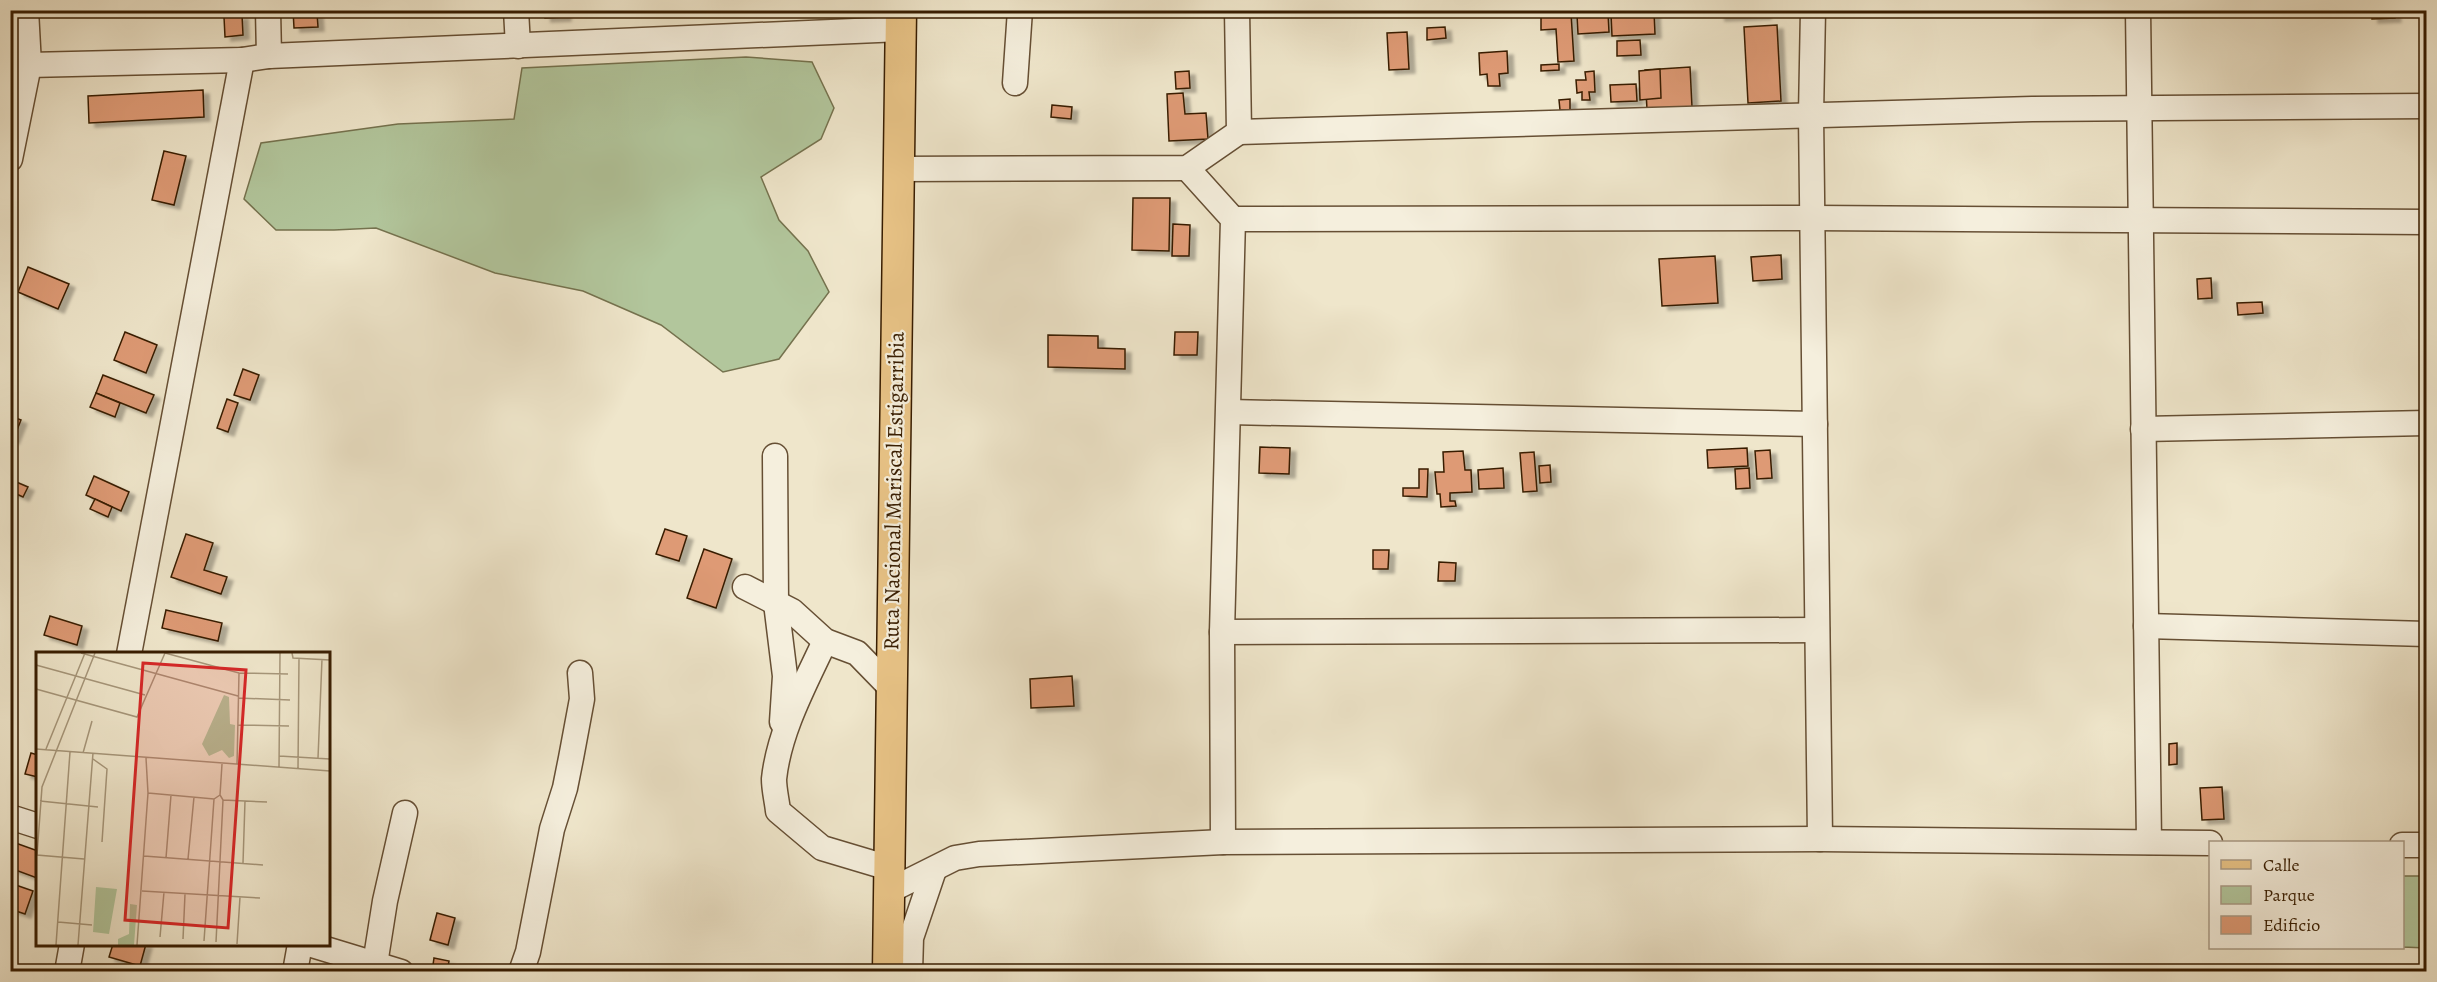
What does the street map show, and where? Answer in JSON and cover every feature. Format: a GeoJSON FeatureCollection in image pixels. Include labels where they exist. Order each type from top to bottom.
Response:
{"type":"FeatureCollection","features":[{"type":"Feature","properties":{"kind":"main road","name":"Ruta Nacional Mariscal Estigarribia"},"geometry":{"type":"LineString","coordinates":[[888,972],[901,20]]}},
{"type":"Feature","properties":{"kind":"street"},"geometry":{"type":"LineString","coordinates":[[10,159],[29,65],[26,10]]}},
{"type":"Feature","properties":{"kind":"street"},"geometry":{"type":"LineString","coordinates":[[268,10],[269,56]]}},
{"type":"Feature","properties":{"kind":"street"},"geometry":{"type":"LineString","coordinates":[[516,10],[518,46]]}},
{"type":"Feature","properties":{"kind":"street"},"geometry":{"type":"LineString","coordinates":[[1016,83],[1020,10]]}},
{"type":"Feature","properties":{"kind":"street"},"geometry":{"type":"LineString","coordinates":[[1237,10],[1239,132]]}},
{"type":"Feature","properties":{"kind":"street"},"geometry":{"type":"LineString","coordinates":[[1813,10],[1811,115],[1820,839]]}},
{"type":"Feature","properties":{"kind":"street"},"geometry":{"type":"LineString","coordinates":[[2138,10],[2149,842]]}},
{"type":"Feature","properties":{"kind":"street"},"geometry":{"type":"LineString","coordinates":[[29,65],[242,60],[269,56],[518,46],[901,20]]}},
{"type":"Feature","properties":{"kind":"street"},"geometry":{"type":"LineString","coordinates":[[129,652],[242,60]]}},
{"type":"Feature","properties":{"kind":"street"},"geometry":{"type":"LineString","coordinates":[[898,169],[1187,168],[1239,132],[2032,109],[2427,106]]}},
{"type":"Feature","properties":{"kind":"street"},"geometry":{"type":"LineString","coordinates":[[1187,168],[1233,219],[1222,632],[1224,842]]}},
{"type":"Feature","properties":{"kind":"street"},"geometry":{"type":"LineString","coordinates":[[1233,219],[1813,218],[2427,222]]}},
{"type":"Feature","properties":{"kind":"street"},"geometry":{"type":"LineString","coordinates":[[1228,412],[1815,424]]}},
{"type":"Feature","properties":{"kind":"street"},"geometry":{"type":"LineString","coordinates":[[2144,429],[2427,423]]}},
{"type":"Feature","properties":{"kind":"street"},"geometry":{"type":"LineString","coordinates":[[775,456],[776,603],[785,676],[780,749],[774,781],[778,812],[822,848],[889,880],[934,870],[955,858],[979,854],[1224,842],[1820,839],[2209,843]]}},
{"type":"Feature","properties":{"kind":"street"},"geometry":{"type":"LineString","coordinates":[[745,587],[792,611],[825,641],[857,653],[891,689]]}},
{"type":"Feature","properties":{"kind":"street"},"geometry":{"type":"LineString","coordinates":[[2146,626],[2427,634]]}},
{"type":"Feature","properties":{"kind":"street"},"geometry":{"type":"LineString","coordinates":[[1222,632],[1817,630]]}},
{"type":"Feature","properties":{"kind":"street"},"geometry":{"type":"LineString","coordinates":[[780,749],[800,695],[825,641]]}},
{"type":"Feature","properties":{"kind":"street"},"geometry":{"type":"LineString","coordinates":[[520,972],[528,952],[552,829],[565,788],[582,699],[580,674]]}},
{"type":"Feature","properties":{"kind":"street"},"geometry":{"type":"LineString","coordinates":[[375,964],[385,901],[405,813]]}},
{"type":"Feature","properties":{"kind":"street"},"geometry":{"type":"LineString","coordinates":[[10,818],[36,825]]}},
{"type":"Feature","properties":{"kind":"street"},"geometry":{"type":"LineString","coordinates":[[2404,845],[2427,845]]}},
{"type":"Feature","properties":{"kind":"street"},"geometry":{"type":"LineString","coordinates":[[910,972],[911,938],[934,870]]}},
{"type":"Feature","properties":{"kind":"street"},"geometry":{"type":"LineString","coordinates":[[67,972],[72,946]]}},
{"type":"Feature","properties":{"kind":"street"},"geometry":{"type":"LineString","coordinates":[[295,972],[300,946]]}},
{"type":"Feature","properties":{"kind":"street"},"geometry":{"type":"LineString","coordinates":[[312,946],[401,972]]}},
{"type":"Feature","properties":{"kind":"green space"},"geometry":{"type":"Polygon","coordinates":[[[746,57],[812,62],[834,108],[821,139],[761,177],[779,220],[808,251],[829,292],[779,359],[723,372],[661,325],[583,291],[495,273],[376,228],[276,230],[244,199],[261,143],[398,124],[514,119],[522,68],[746,57]]]}},
{"type":"Feature","properties":{"kind":"green space"},"geometry":{"type":"Polygon","coordinates":[[[2404,876],[2426,876],[2426,948],[2404,947],[2404,876]]]}},
{"type":"Feature","properties":{"kind":"building"},"geometry":{"type":"Polygon","coordinates":[[[293,10],[305,10],[305,14],[317,13],[318,27],[294,28],[293,10]]]}},
{"type":"Feature","properties":{"kind":"building"},"geometry":{"type":"Polygon","coordinates":[[[544,10],[565,10],[565,17],[545,18],[544,10]]]}},
{"type":"Feature","properties":{"kind":"building"},"geometry":{"type":"Polygon","coordinates":[[[1718,10],[1765,10],[1765,15],[1719,17],[1718,10]]]}},
{"type":"Feature","properties":{"kind":"building"},"geometry":{"type":"Polygon","coordinates":[[[2394,10],[2395,18],[2372,19],[2372,11],[2394,10]]]}},
{"type":"Feature","properties":{"kind":"building"},"geometry":{"type":"Polygon","coordinates":[[[1654,12],[1655,34],[1612,36],[1611,14],[1654,12]]]}},
{"type":"Feature","properties":{"kind":"building"},"geometry":{"type":"Polygon","coordinates":[[[1571,13],[1574,61],[1558,62],[1556,29],[1541,30],[1541,15],[1571,13]]]}},
{"type":"Feature","properties":{"kind":"building"},"geometry":{"type":"Polygon","coordinates":[[[1608,13],[1609,32],[1578,34],[1577,15],[1608,13]]]}},
{"type":"Feature","properties":{"kind":"building"},"geometry":{"type":"Polygon","coordinates":[[[242,15],[243,35],[225,37],[224,17],[242,15]]]}},
{"type":"Feature","properties":{"kind":"building"},"geometry":{"type":"Polygon","coordinates":[[[1777,25],[1781,101],[1748,103],[1744,27],[1777,25]]]}},
{"type":"Feature","properties":{"kind":"building"},"geometry":{"type":"Polygon","coordinates":[[[1445,27],[1446,38],[1427,40],[1427,28],[1445,27]]]}},
{"type":"Feature","properties":{"kind":"building"},"geometry":{"type":"Polygon","coordinates":[[[1407,32],[1409,69],[1389,70],[1387,33],[1407,32]]]}},
{"type":"Feature","properties":{"kind":"building"},"geometry":{"type":"Polygon","coordinates":[[[1640,40],[1641,55],[1617,56],[1617,41],[1640,40]]]}},
{"type":"Feature","properties":{"kind":"building"},"geometry":{"type":"Polygon","coordinates":[[[1507,51],[1508,73],[1499,74],[1500,86],[1488,86],[1487,74],[1480,75],[1479,53],[1507,51]]]}},
{"type":"Feature","properties":{"kind":"building"},"geometry":{"type":"Polygon","coordinates":[[[1559,64],[1559,70],[1541,71],[1541,65],[1559,64]]]}},
{"type":"Feature","properties":{"kind":"building"},"geometry":{"type":"Polygon","coordinates":[[[1690,67],[1692,107],[1647,110],[1645,70],[1690,67]]]}},
{"type":"Feature","properties":{"kind":"building"},"geometry":{"type":"Polygon","coordinates":[[[1660,69],[1661,98],[1640,100],[1639,71],[1660,69]]]}},
{"type":"Feature","properties":{"kind":"building"},"geometry":{"type":"Polygon","coordinates":[[[1189,71],[1190,88],[1176,89],[1175,72],[1189,71]]]}},
{"type":"Feature","properties":{"kind":"building"},"geometry":{"type":"Polygon","coordinates":[[[1594,71],[1595,92],[1589,92],[1590,100],[1582,100],[1582,92],[1577,93],[1576,80],[1586,80],[1585,72],[1594,71]]]}},
{"type":"Feature","properties":{"kind":"building"},"geometry":{"type":"Polygon","coordinates":[[[1636,84],[1637,101],[1611,102],[1610,85],[1636,84]]]}},
{"type":"Feature","properties":{"kind":"building"},"geometry":{"type":"Polygon","coordinates":[[[203,90],[204,117],[89,123],[88,96],[203,90]]]}},
{"type":"Feature","properties":{"kind":"building"},"geometry":{"type":"Polygon","coordinates":[[[1183,93],[1185,114],[1206,113],[1208,139],[1169,141],[1167,94],[1183,93]]]}},
{"type":"Feature","properties":{"kind":"building"},"geometry":{"type":"Polygon","coordinates":[[[1570,99],[1570,110],[1560,110],[1559,100],[1570,99]]]}},
{"type":"Feature","properties":{"kind":"building"},"geometry":{"type":"Polygon","coordinates":[[[1052,105],[1072,107],[1071,119],[1051,117],[1052,105]]]}},
{"type":"Feature","properties":{"kind":"building"},"geometry":{"type":"Polygon","coordinates":[[[164,151],[186,156],[174,205],[152,200],[164,151]]]}},
{"type":"Feature","properties":{"kind":"building"},"geometry":{"type":"Polygon","coordinates":[[[1133,198],[1170,198],[1169,251],[1132,250],[1133,198]]]}},
{"type":"Feature","properties":{"kind":"building"},"geometry":{"type":"Polygon","coordinates":[[[1173,224],[1190,225],[1189,256],[1172,256],[1173,224]]]}},
{"type":"Feature","properties":{"kind":"building"},"geometry":{"type":"Polygon","coordinates":[[[1781,255],[1782,279],[1753,281],[1751,257],[1781,255]]]}},
{"type":"Feature","properties":{"kind":"building"},"geometry":{"type":"Polygon","coordinates":[[[1715,256],[1718,303],[1662,306],[1659,259],[1715,256]]]}},
{"type":"Feature","properties":{"kind":"building"},"geometry":{"type":"Polygon","coordinates":[[[28,267],[69,284],[58,309],[18,292],[28,267]]]}},
{"type":"Feature","properties":{"kind":"building"},"geometry":{"type":"Polygon","coordinates":[[[2211,278],[2212,298],[2198,299],[2197,279],[2211,278]]]}},
{"type":"Feature","properties":{"kind":"building"},"geometry":{"type":"Polygon","coordinates":[[[2262,302],[2263,313],[2238,315],[2237,303],[2262,302]]]}},
{"type":"Feature","properties":{"kind":"building"},"geometry":{"type":"Polygon","coordinates":[[[125,332],[157,345],[146,373],[114,360],[125,332]]]}},
{"type":"Feature","properties":{"kind":"building"},"geometry":{"type":"Polygon","coordinates":[[[1175,332],[1198,332],[1197,355],[1174,355],[1175,332]]]}},
{"type":"Feature","properties":{"kind":"building"},"geometry":{"type":"Polygon","coordinates":[[[1048,335],[1098,336],[1098,348],[1125,349],[1125,369],[1048,367],[1048,335]]]}},
{"type":"Feature","properties":{"kind":"building"},"geometry":{"type":"Polygon","coordinates":[[[243,369],[259,375],[250,400],[234,395],[243,369]]]}},
{"type":"Feature","properties":{"kind":"building"},"geometry":{"type":"Polygon","coordinates":[[[103,375],[154,395],[146,413],[96,393],[103,375]]]}},
{"type":"Feature","properties":{"kind":"building"},"geometry":{"type":"Polygon","coordinates":[[[96,393],[120,403],[115,417],[90,407],[96,393]]]}},
{"type":"Feature","properties":{"kind":"building"},"geometry":{"type":"Polygon","coordinates":[[[227,399],[238,403],[228,432],[217,428],[227,399]]]}},
{"type":"Feature","properties":{"kind":"building"},"geometry":{"type":"Polygon","coordinates":[[[10,416],[21,420],[13,440],[10,439],[10,416]]]}},
{"type":"Feature","properties":{"kind":"building"},"geometry":{"type":"Polygon","coordinates":[[[1260,447],[1290,448],[1289,474],[1259,473],[1260,447]]]}},
{"type":"Feature","properties":{"kind":"building"},"geometry":{"type":"Polygon","coordinates":[[[1747,448],[1748,466],[1708,468],[1707,450],[1747,448]]]}},
{"type":"Feature","properties":{"kind":"building"},"geometry":{"type":"Polygon","coordinates":[[[1770,450],[1772,478],[1757,479],[1755,451],[1770,450]]]}},
{"type":"Feature","properties":{"kind":"building"},"geometry":{"type":"Polygon","coordinates":[[[1463,451],[1465,470],[1471,470],[1472,492],[1450,493],[1450,501],[1455,501],[1456,506],[1441,507],[1435,472],[1444,472],[1443,452],[1463,451]]]}},
{"type":"Feature","properties":{"kind":"building"},"geometry":{"type":"Polygon","coordinates":[[[1534,452],[1537,491],[1523,492],[1520,453],[1534,452]]]}},
{"type":"Feature","properties":{"kind":"building"},"geometry":{"type":"Polygon","coordinates":[[[1550,465],[1551,482],[1540,483],[1539,466],[1550,465]]]}},
{"type":"Feature","properties":{"kind":"building"},"geometry":{"type":"Polygon","coordinates":[[[1503,468],[1504,488],[1479,489],[1478,470],[1503,468]]]}},
{"type":"Feature","properties":{"kind":"building"},"geometry":{"type":"Polygon","coordinates":[[[1749,468],[1750,488],[1736,489],[1735,469],[1749,468]]]}},
{"type":"Feature","properties":{"kind":"building"},"geometry":{"type":"Polygon","coordinates":[[[1419,469],[1428,469],[1427,497],[1403,496],[1403,488],[1419,488],[1419,469]]]}},
{"type":"Feature","properties":{"kind":"building"},"geometry":{"type":"Polygon","coordinates":[[[94,476],[129,492],[121,511],[86,495],[94,476]]]}},
{"type":"Feature","properties":{"kind":"building"},"geometry":{"type":"Polygon","coordinates":[[[14,481],[28,487],[23,497],[10,491],[14,481]]]}},
{"type":"Feature","properties":{"kind":"building"},"geometry":{"type":"Polygon","coordinates":[[[95,499],[112,507],[108,517],[90,509],[95,499]]]}},
{"type":"Feature","properties":{"kind":"building"},"geometry":{"type":"Polygon","coordinates":[[[665,529],[687,536],[679,561],[656,554],[665,529]]]}},
{"type":"Feature","properties":{"kind":"building"},"geometry":{"type":"Polygon","coordinates":[[[186,534],[213,543],[204,570],[227,577],[221,594],[171,577],[186,534]]]}},
{"type":"Feature","properties":{"kind":"building"},"geometry":{"type":"Polygon","coordinates":[[[704,549],[732,559],[716,608],[687,598],[704,549]]]}},
{"type":"Feature","properties":{"kind":"building"},"geometry":{"type":"Polygon","coordinates":[[[1373,550],[1389,550],[1388,569],[1373,569],[1373,550]]]}},
{"type":"Feature","properties":{"kind":"building"},"geometry":{"type":"Polygon","coordinates":[[[1439,562],[1456,563],[1455,581],[1438,581],[1439,562]]]}},
{"type":"Feature","properties":{"kind":"building"},"geometry":{"type":"Polygon","coordinates":[[[166,610],[222,623],[218,641],[162,628],[166,610]]]}},
{"type":"Feature","properties":{"kind":"building"},"geometry":{"type":"Polygon","coordinates":[[[50,616],[82,626],[77,645],[44,635],[50,616]]]}},
{"type":"Feature","properties":{"kind":"building"},"geometry":{"type":"Polygon","coordinates":[[[1072,676],[1074,706],[1031,708],[1030,679],[1072,676]]]}},
{"type":"Feature","properties":{"kind":"building"},"geometry":{"type":"Polygon","coordinates":[[[2177,743],[2177,764],[2169,765],[2169,744],[2177,743]]]}},
{"type":"Feature","properties":{"kind":"building"},"geometry":{"type":"Polygon","coordinates":[[[31,753],[36,754],[36,777],[25,774],[31,753]]]}},
{"type":"Feature","properties":{"kind":"building"},"geometry":{"type":"Polygon","coordinates":[[[2222,787],[2224,819],[2202,820],[2200,788],[2222,787]]]}},
{"type":"Feature","properties":{"kind":"building"},"geometry":{"type":"Polygon","coordinates":[[[10,841],[36,850],[36,878],[10,868],[10,841]]]}},
{"type":"Feature","properties":{"kind":"building"},"geometry":{"type":"Polygon","coordinates":[[[10,883],[33,891],[25,914],[10,909],[10,883]]]}},
{"type":"Feature","properties":{"kind":"building"},"geometry":{"type":"Polygon","coordinates":[[[437,913],[455,918],[448,945],[430,940],[437,913]]]}},
{"type":"Feature","properties":{"kind":"building"},"geometry":{"type":"Polygon","coordinates":[[[112,946],[145,946],[140,966],[109,957],[112,946]]]}},
{"type":"Feature","properties":{"kind":"building"},"geometry":{"type":"Polygon","coordinates":[[[434,958],[449,961],[447,972],[432,972],[434,958]]]}}]}
